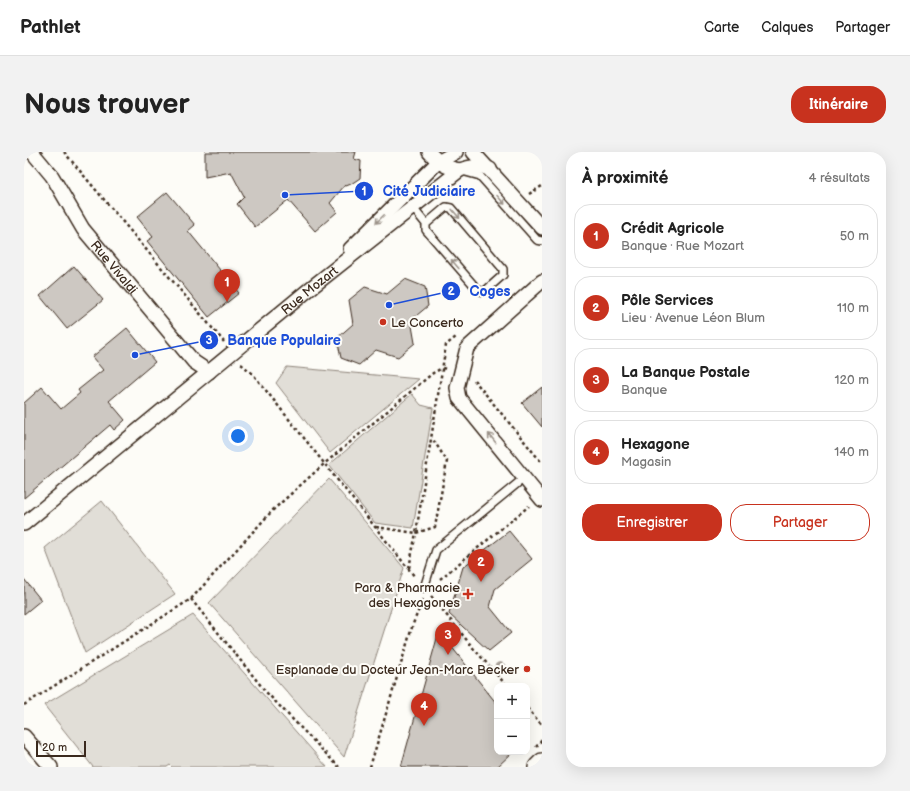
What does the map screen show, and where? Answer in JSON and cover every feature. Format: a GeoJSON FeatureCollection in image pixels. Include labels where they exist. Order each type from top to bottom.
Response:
{"type":"FeatureCollection","features":[{"type":"Feature","properties":{"kind":"street","name":"Rue Vivaldi"},"geometry":{"type":"LineString","coordinates":[[32,152],[52,176],[83,229],[194,362],[209,372]]}},
{"type":"Feature","properties":{"kind":"street"},"geometry":{"type":"LineString","coordinates":[[429,152],[438,162],[447,168],[460,170]]}},
{"type":"Feature","properties":{"kind":"street"},"geometry":{"type":"LineString","coordinates":[[312,287],[438,162],[456,152]]}},
{"type":"Feature","properties":{"kind":"street"},"geometry":{"type":"LineString","coordinates":[[472,153],[490,169],[542,228]]}},
{"type":"Feature","properties":{"kind":"street","name":"Rue Mozart"},"geometry":{"type":"LineString","coordinates":[[24,524],[312,287],[460,170],[472,166],[480,166],[490,169]]}},
{"type":"Feature","properties":{"kind":"street"},"geometry":{"type":"LineString","coordinates":[[541,499],[459,398],[457,388],[460,371],[467,348],[542,281]]}},
{"type":"Feature","properties":{"kind":"street"},"geometry":{"type":"LineString","coordinates":[[24,736],[51,767]]}},
{"type":"Feature","properties":{"kind":"street"},"geometry":{"type":"LineString","coordinates":[[537,767],[542,762]]}},
{"type":"Feature","properties":{"kind":"lane"},"geometry":{"type":"LineString","coordinates":[[460,170],[480,176],[537,240],[542,241]]}},
{"type":"Feature","properties":{"kind":"lane"},"geometry":{"type":"LineString","coordinates":[[413,208],[426,224],[426,230],[478,290],[484,292],[503,275],[503,269],[451,208],[446,207],[426,224]]}},
{"type":"Feature","properties":{"kind":"lane"},"geometry":{"type":"LineString","coordinates":[[425,589],[436,550],[520,473]]}},
{"type":"Feature","properties":{"kind":"path"},"geometry":{"type":"LineString","coordinates":[[64,152],[224,342],[230,354],[252,373],[406,565]]}},
{"type":"Feature","properties":{"kind":"path"},"geometry":{"type":"LineString","coordinates":[[538,152],[542,156]]}},
{"type":"Feature","properties":{"kind":"path"},"geometry":{"type":"LineString","coordinates":[[24,704],[191,599],[273,510],[324,464],[433,373],[442,368],[468,372],[542,463]]}},
{"type":"Feature","properties":{"kind":"path"},"geometry":{"type":"LineString","coordinates":[[409,569],[416,533],[435,528],[447,461],[432,438]]}},
{"type":"Feature","properties":{"kind":"path"},"geometry":{"type":"LineString","coordinates":[[438,580],[520,512],[541,499]]}},
{"type":"Feature","properties":{"kind":"path"},"geometry":{"type":"LineString","coordinates":[[425,589],[474,650],[504,683]]}},
{"type":"Feature","properties":{"kind":"path"},"geometry":{"type":"LineString","coordinates":[[370,767],[413,624],[424,597]]}},
{"type":"Feature","properties":{"kind":"path"},"geometry":{"type":"LineString","coordinates":[[191,599],[266,692],[339,767]]}},
{"type":"Feature","properties":{"kind":"path"},"geometry":{"type":"LineString","coordinates":[[530,711],[542,725]]}},
{"type":"Feature","properties":{"kind":"shaded area"},"geometry":{"type":"Polygon","coordinates":[[[287,367],[419,379],[330,453],[276,383],[287,367]]]}},
{"type":"Feature","properties":{"kind":"shaded area"},"geometry":{"type":"Polygon","coordinates":[[[412,394],[421,405],[433,408],[413,528],[375,523],[329,465],[412,394]]]}},
{"type":"Feature","properties":{"kind":"shaded area"},"geometry":{"type":"Polygon","coordinates":[[[329,479],[404,568],[344,757],[209,603],[329,479]]]}},
{"type":"Feature","properties":{"kind":"shaded area"},"geometry":{"type":"Polygon","coordinates":[[[102,501],[175,594],[85,653],[45,548],[102,501]]]}},
{"type":"Feature","properties":{"kind":"shaded area"},"geometry":{"type":"Polygon","coordinates":[[[193,615],[327,767],[172,767],[170,765],[167,767],[93,767],[44,705],[193,615]]]}},
{"type":"Feature","properties":{"kind":"building"},"geometry":{"type":"Polygon","coordinates":[[[205,152],[356,152],[354,159],[361,161],[360,178],[351,184],[345,185],[330,203],[337,212],[315,231],[288,200],[255,227],[237,204],[244,197],[231,172],[205,177],[205,152]]]}},
{"type":"Feature","properties":{"kind":"building"},"geometry":{"type":"Polygon","coordinates":[[[167,192],[195,225],[188,231],[239,293],[209,317],[147,241],[153,237],[137,217],[167,192]]]}},
{"type":"Feature","properties":{"kind":"building"},"geometry":{"type":"Polygon","coordinates":[[[74,266],[103,300],[67,329],[40,296],[74,266]]]}},
{"type":"Feature","properties":{"kind":"building","name":"Le Concerto"},"geometry":{"type":"Polygon","coordinates":[[[405,279],[425,287],[428,306],[411,320],[415,343],[398,357],[376,350],[359,365],[341,358],[337,338],[353,324],[349,300],[365,287],[387,294],[405,279]]]}},
{"type":"Feature","properties":{"kind":"building"},"geometry":{"type":"Polygon","coordinates":[[[127,328],[155,362],[109,401],[125,420],[114,430],[110,425],[24,498],[24,403],[42,387],[61,409],[80,393],[78,390],[103,370],[92,357],[127,328]]]}},
{"type":"Feature","properties":{"kind":"building"},"geometry":{"type":"Polygon","coordinates":[[[542,387],[542,427],[522,403],[542,387]]]}},
{"type":"Feature","properties":{"kind":"building"},"geometry":{"type":"Polygon","coordinates":[[[509,531],[532,559],[495,589],[490,607],[511,633],[489,651],[449,614],[463,567],[509,531]]]}},
{"type":"Feature","properties":{"kind":"building"},"geometry":{"type":"Polygon","coordinates":[[[24,579],[41,600],[24,614],[24,579]]]}},
{"type":"Feature","properties":{"kind":"building"},"geometry":{"type":"Polygon","coordinates":[[[439,631],[494,700],[494,755],[510,755],[497,767],[401,767],[439,631]]]}},
{"type":"Feature","properties":{"kind":"place","name":"Cité Judiciaire"},"geometry":{"type":"Point","coordinates":[285,195]}},
{"type":"Feature","properties":{"kind":"place","name":"Crédit Agricole"},"geometry":{"type":"Point","coordinates":[227,302]}},
{"type":"Feature","properties":{"kind":"place","name":"Coges"},"geometry":{"type":"Point","coordinates":[389,305]}},
{"type":"Feature","properties":{"kind":"place","name":"Le Concerto"},"geometry":{"type":"Point","coordinates":[383,322]}},
{"type":"Feature","properties":{"kind":"place","name":"Banque Populaire"},"geometry":{"type":"Point","coordinates":[135,355]}},
{"type":"Feature","properties":{"kind":"place","name":"Pôle Services"},"geometry":{"type":"Point","coordinates":[481,582]}},
{"type":"Feature","properties":{"kind":"place","name":"Para & Pharmacie des Hexagones"},"geometry":{"type":"Point","coordinates":[468,594]}},
{"type":"Feature","properties":{"kind":"place","name":"La Banque Postale"},"geometry":{"type":"Point","coordinates":[448,655]}},
{"type":"Feature","properties":{"kind":"place","name":"Esplanade du Docteur Jean-Marc Becker"},"geometry":{"type":"Point","coordinates":[527,669]}},
{"type":"Feature","properties":{"kind":"place","name":"Hexagone"},"geometry":{"type":"Point","coordinates":[424,726]}}]}
